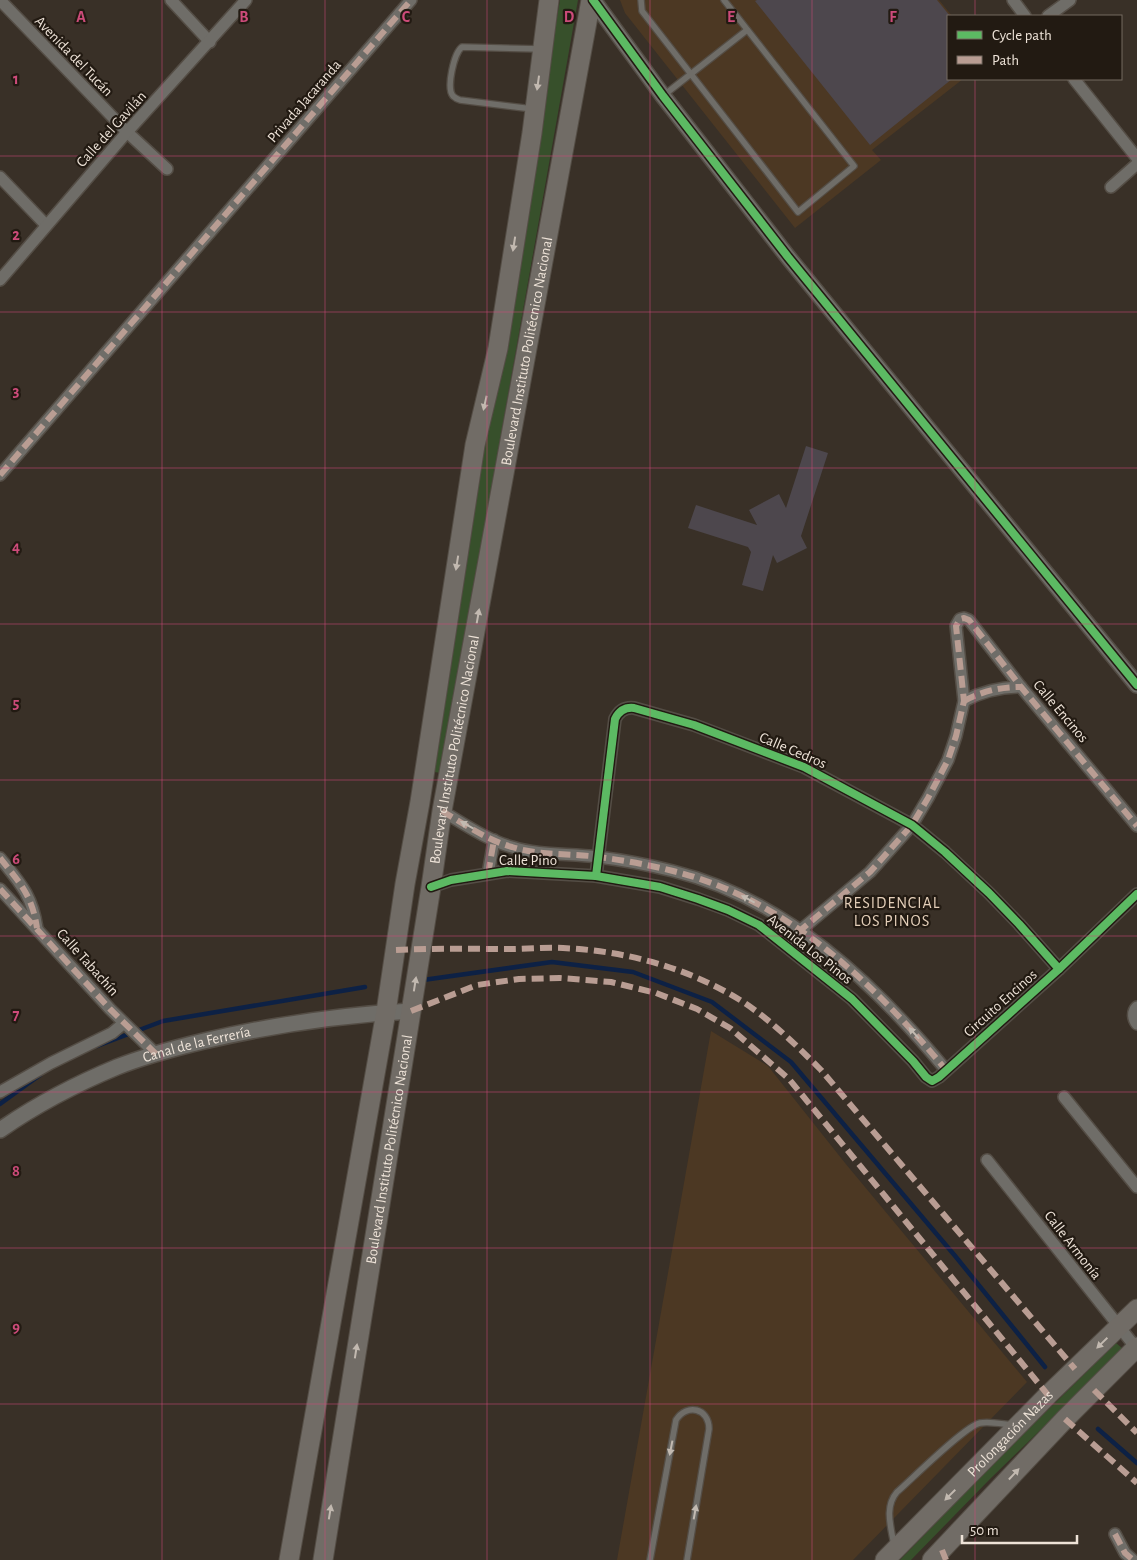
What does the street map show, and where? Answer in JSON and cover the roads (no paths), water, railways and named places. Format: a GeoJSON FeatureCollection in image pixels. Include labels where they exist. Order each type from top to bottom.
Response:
{"type":"FeatureCollection","features":[{"type":"Feature","properties":{"kind":"main road","name":"Boulevard Instituto Politécnico Nacional"},"geometry":{"type":"LineString","coordinates":[[289,1560],[386,1012],[475,445],[498,348],[535,110],[549,0]]}},
{"type":"Feature","properties":{"kind":"main road","name":"Boulevard Instituto Politécnico Nacional"},"geometry":{"type":"LineString","coordinates":[[323,1560],[442,811],[592,0]]}},
{"type":"Feature","properties":{"kind":"main road"},"geometry":{"type":"LineString","coordinates":[[420,802],[442,811]]}},
{"type":"Feature","properties":{"kind":"main road","name":"Prolongación Nazas"},"geometry":{"type":"LineString","coordinates":[[889,1555],[1137,1309]]}},
{"type":"Feature","properties":{"kind":"main road","name":"Prolongación Nazas"},"geometry":{"type":"LineString","coordinates":[[940,1557],[1065,1419],[1137,1348]]}},
{"type":"Feature","properties":{"kind":"street","name":"Avenida del Tucán"},"geometry":{"type":"LineString","coordinates":[[0,0],[127,132],[167,169]]}},
{"type":"Feature","properties":{"kind":"street"},"geometry":{"type":"LineString","coordinates":[[171,0],[210,42]]}},
{"type":"Feature","properties":{"kind":"street","name":"Calle del Gavilán"},"geometry":{"type":"LineString","coordinates":[[0,280],[127,132],[246,0]]}},
{"type":"Feature","properties":{"kind":"street","name":"Privada Jacaranda"},"geometry":{"type":"LineString","coordinates":[[0,475],[411,0]]}},
{"type":"Feature","properties":{"kind":"street"},"geometry":{"type":"LineString","coordinates":[[592,0],[663,96],[788,257],[1137,685]]}},
{"type":"Feature","properties":{"kind":"street"},"geometry":{"type":"LineString","coordinates":[[1013,0],[1024,15]]}},
{"type":"Feature","properties":{"kind":"street"},"geometry":{"type":"LineString","coordinates":[[1049,15],[1070,0]]}},
{"type":"Feature","properties":{"kind":"street"},"geometry":{"type":"LineString","coordinates":[[1075,80],[1137,158]]}},
{"type":"Feature","properties":{"kind":"street"},"geometry":{"type":"LineString","coordinates":[[1110,187],[1137,164]]}},
{"type":"Feature","properties":{"kind":"street"},"geometry":{"type":"LineString","coordinates":[[0,177],[46,226]]}},
{"type":"Feature","properties":{"kind":"street","name":"Calle Encinos"},"geometry":{"type":"LineString","coordinates":[[964,701],[956,626],[960,619],[969,620],[1021,687],[1137,826]]}},
{"type":"Feature","properties":{"kind":"street"},"geometry":{"type":"LineString","coordinates":[[784,944],[870,872],[912,825],[948,760],[964,701],[988,690],[1003,687],[1021,687]]}},
{"type":"Feature","properties":{"kind":"street","name":"Calle Cedros"},"geometry":{"type":"LineString","coordinates":[[596,876],[615,719],[622,710],[628,708],[694,726],[804,767],[912,825],[945,852],[988,893],[1059,969]]}},
{"type":"Feature","properties":{"kind":"street","name":"Calle Pino"},"geometry":{"type":"LineString","coordinates":[[442,811],[512,848],[539,853],[598,857]]}},
{"type":"Feature","properties":{"kind":"street"},"geometry":{"type":"LineString","coordinates":[[488,874],[494,840]]}},
{"type":"Feature","properties":{"kind":"street"},"geometry":{"type":"LineString","coordinates":[[535,871],[539,853]]}},
{"type":"Feature","properties":{"kind":"street","name":"Avenida Los Pinos"},"geometry":{"type":"LineString","coordinates":[[596,876],[660,887],[728,910],[759,925],[852,999],[929,1080],[936,1079],[946,1070],[883,999],[854,973],[776,913],[740,894],[709,882],[673,871],[598,857]]}},
{"type":"Feature","properties":{"kind":"street"},"geometry":{"type":"LineString","coordinates":[[0,858],[23,887],[30,900],[37,928]]}},
{"type":"Feature","properties":{"kind":"street","name":"Calle Pino"},"geometry":{"type":"LineString","coordinates":[[431,887],[451,880],[507,870],[596,876]]}},
{"type":"Feature","properties":{"kind":"street","name":"Calle Tabachín"},"geometry":{"type":"LineString","coordinates":[[0,888],[126,1025],[156,1054]]}},
{"type":"Feature","properties":{"kind":"street","name":"Circuito Encinos"},"geometry":{"type":"LineString","coordinates":[[946,1070],[1059,969],[1137,894]]}},
{"type":"Feature","properties":{"kind":"street"},"geometry":{"type":"LineString","coordinates":[[1137,1007],[1134,1013],[1137,1024]]}},
{"type":"Feature","properties":{"kind":"street","name":"Canal de la Ferrería"},"geometry":{"type":"LineString","coordinates":[[0,1130],[36,1107],[86,1081],[119,1066],[156,1054],[230,1035],[294,1023],[386,1012],[411,1011]]}},
{"type":"Feature","properties":{"kind":"street"},"geometry":{"type":"LineString","coordinates":[[0,1092],[51,1063],[126,1025]]}},
{"type":"Feature","properties":{"kind":"street"},"geometry":{"type":"LineString","coordinates":[[1064,1097],[1137,1186]]}},
{"type":"Feature","properties":{"kind":"street","name":"Calle Armonía"},"geometry":{"type":"LineString","coordinates":[[987,1160],[1137,1348]]}},
{"type":"Feature","properties":{"kind":"street"},"geometry":{"type":"LineString","coordinates":[[1115,1534],[1126,1558]]}},
{"type":"Feature","properties":{"kind":"lane"},"geometry":{"type":"LineString","coordinates":[[641,0],[642,11],[798,212],[854,166],[724,0]]}},
{"type":"Feature","properties":{"kind":"lane"},"geometry":{"type":"LineString","coordinates":[[663,96],[747,30]]}},
{"type":"Feature","properties":{"kind":"lane"},"geometry":{"type":"LineString","coordinates":[[535,110],[460,100],[454,98],[450,85],[457,51],[462,47],[543,50]]}},
{"type":"Feature","properties":{"kind":"lane"},"geometry":{"type":"LineString","coordinates":[[650,1560],[676,1420],[685,1411],[694,1409],[702,1412],[706,1417],[709,1429],[687,1560]]}},
{"type":"Feature","properties":{"kind":"lane"},"geometry":{"type":"LineString","coordinates":[[889,1555],[889,1512],[892,1498],[897,1492],[974,1425],[981,1423],[1018,1426]]}},
{"type":"Feature","properties":{"kind":"waterway"},"geometry":{"type":"LineString","coordinates":[[423,980],[552,962],[633,972],[712,1002],[791,1062],[956,1257],[1045,1367]]}},
{"type":"Feature","properties":{"kind":"waterway"},"geometry":{"type":"LineString","coordinates":[[97,1046],[163,1021],[365,987]]}},
{"type":"Feature","properties":{"kind":"waterway"},"geometry":{"type":"LineString","coordinates":[[0,1104],[40,1075]]}},
{"type":"Feature","properties":{"kind":"waterway"},"geometry":{"type":"LineString","coordinates":[[1098,1429],[1137,1463]]}},
{"type":"Feature","properties":{"kind":"district","name":"RESIDENCIAL LOS PINOS"},"geometry":{"type":"Point","coordinates":[892,911]}}]}
